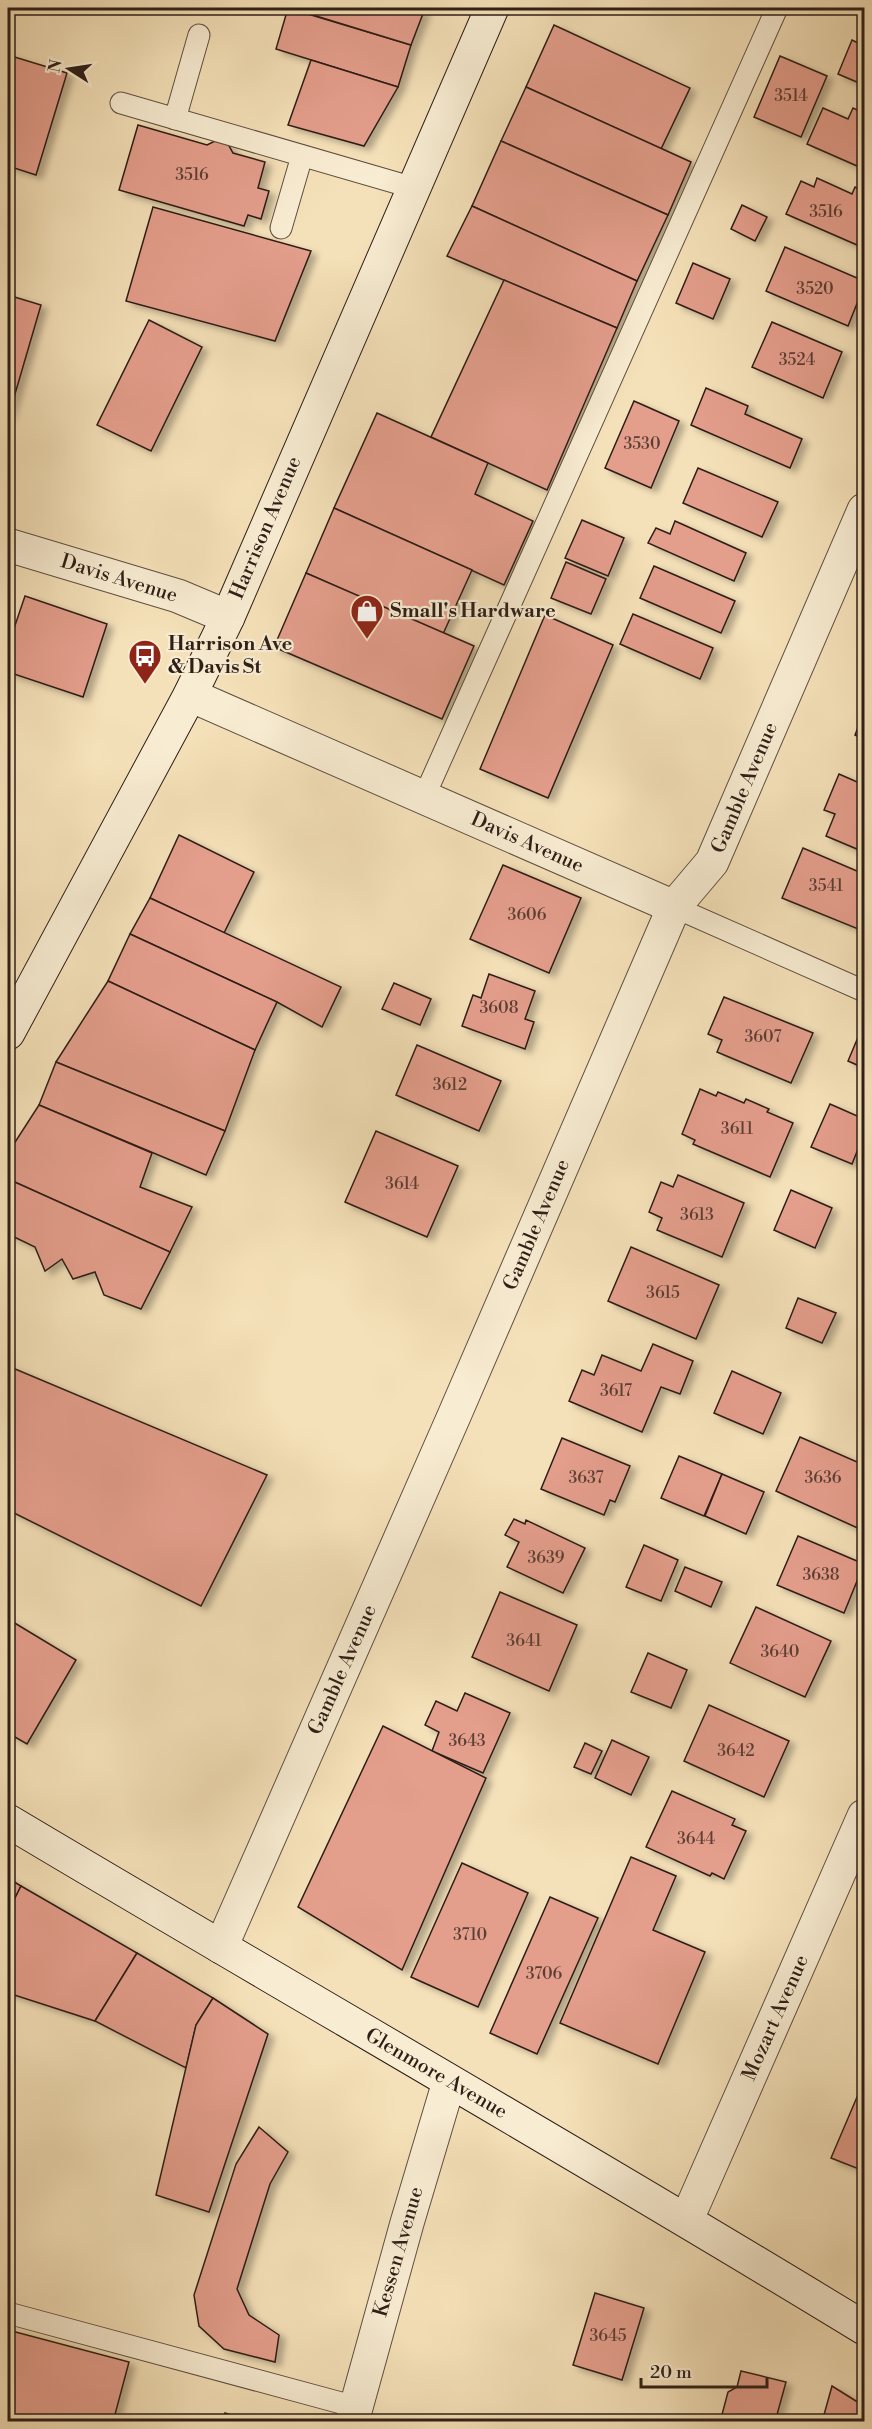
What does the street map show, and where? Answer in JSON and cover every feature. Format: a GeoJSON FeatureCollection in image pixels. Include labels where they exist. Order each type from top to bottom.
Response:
{"type":"FeatureCollection","features":[{"type":"Feature","properties":{"kind":"street","name":"Harrison Avenue"},"geometry":{"type":"LineString","coordinates":[[8,1033],[190,695],[228,618],[492,8]]}},
{"type":"Feature","properties":{"kind":"street","name":"Gamble Avenue"},"geometry":{"type":"LineString","coordinates":[[220,1947],[450,1427],[674,907],[712,862],[864,510]]}},
{"type":"Feature","properties":{"kind":"street","name":"Davis Avenue"},"geometry":{"type":"LineString","coordinates":[[8,545],[178,596],[228,618]]}},
{"type":"Feature","properties":{"kind":"street","name":"Davis Avenue"},"geometry":{"type":"LineString","coordinates":[[190,695],[674,907]]}},
{"type":"Feature","properties":{"kind":"street","name":"Mozart Avenue"},"geometry":{"type":"LineString","coordinates":[[687,2219],[864,1816]]}},
{"type":"Feature","properties":{"kind":"street","name":"Glenmore Avenue"},"geometry":{"type":"LineString","coordinates":[[8,1821],[449,2082],[687,2219],[864,2328]]}},
{"type":"Feature","properties":{"kind":"street","name":"Kessen Avenue"},"geometry":{"type":"LineString","coordinates":[[354,2414],[449,2082]]}},
{"type":"Feature","properties":{"kind":"lane"},"geometry":{"type":"LineString","coordinates":[[424,797],[777,8]]}},
{"type":"Feature","properties":{"kind":"lane"},"geometry":{"type":"LineString","coordinates":[[175,119],[199,35]]}},
{"type":"Feature","properties":{"kind":"lane"},"geometry":{"type":"LineString","coordinates":[[122,103],[414,188]]}},
{"type":"Feature","properties":{"kind":"lane"},"geometry":{"type":"LineString","coordinates":[[281,228],[302,156]]}},
{"type":"Feature","properties":{"kind":"lane","name":"Davis Avenue"},"geometry":{"type":"LineString","coordinates":[[674,907],[864,991]]}},
{"type":"Feature","properties":{"kind":"lane"},"geometry":{"type":"LineString","coordinates":[[8,2313],[354,2414]]}},
{"type":"Feature","properties":{"kind":"building"},"geometry":{"type":"Polygon","coordinates":[[[288,8],[411,45],[398,87],[276,49],[288,8]]]}},
{"type":"Feature","properties":{"kind":"building"},"geometry":{"type":"Polygon","coordinates":[[[290,8],[411,8],[424,11],[411,45],[290,8]]]}},
{"type":"Feature","properties":{"kind":"building"},"geometry":{"type":"Polygon","coordinates":[[[554,25],[690,88],[661,149],[526,87],[554,25]]]}},
{"type":"Feature","properties":{"kind":"building"},"geometry":{"type":"Polygon","coordinates":[[[852,40],[864,46],[864,85],[838,74],[852,40]]]}},
{"type":"Feature","properties":{"kind":"building"},"geometry":{"type":"Polygon","coordinates":[[[8,55],[67,73],[36,175],[8,166],[8,55]]]}},
{"type":"Feature","properties":{"kind":"building"},"geometry":{"type":"Polygon","coordinates":[[[780,56],[827,76],[801,137],[754,117],[780,56]]]}},
{"type":"Feature","properties":{"kind":"building"},"geometry":{"type":"Polygon","coordinates":[[[311,60],[398,87],[364,146],[288,125],[311,60]]]}},
{"type":"Feature","properties":{"kind":"building"},"geometry":{"type":"Polygon","coordinates":[[[526,87],[691,162],[668,215],[501,141],[526,87]]]}},
{"type":"Feature","properties":{"kind":"building"},"geometry":{"type":"Polygon","coordinates":[[[823,108],[848,119],[853,108],[864,113],[864,169],[807,144],[823,108]]]}},
{"type":"Feature","properties":{"kind":"building"},"geometry":{"type":"Polygon","coordinates":[[[138,125],[207,145],[215,141],[228,144],[233,153],[265,162],[258,188],[269,191],[261,219],[248,215],[244,226],[119,190],[138,125]]]}},
{"type":"Feature","properties":{"kind":"building"},"geometry":{"type":"Polygon","coordinates":[[[501,141],[668,215],[637,281],[472,206],[501,141]]]}},
{"type":"Feature","properties":{"kind":"building"},"geometry":{"type":"Polygon","coordinates":[[[817,178],[852,194],[855,187],[864,192],[864,248],[786,214],[801,181],[814,187],[817,178]]]}},
{"type":"Feature","properties":{"kind":"building"},"geometry":{"type":"Polygon","coordinates":[[[742,205],[767,217],[755,241],[731,229],[742,205]]]}},
{"type":"Feature","properties":{"kind":"building"},"geometry":{"type":"Polygon","coordinates":[[[472,206],[637,281],[617,328],[447,256],[472,206]]]}},
{"type":"Feature","properties":{"kind":"building"},"geometry":{"type":"Polygon","coordinates":[[[153,207],[311,251],[275,341],[126,301],[153,207]]]}},
{"type":"Feature","properties":{"kind":"building"},"geometry":{"type":"Polygon","coordinates":[[[785,247],[864,281],[848,326],[766,291],[785,247]]]}},
{"type":"Feature","properties":{"kind":"building"},"geometry":{"type":"Polygon","coordinates":[[[693,263],[730,279],[713,319],[676,303],[693,263]]]}},
{"type":"Feature","properties":{"kind":"building"},"geometry":{"type":"Polygon","coordinates":[[[504,280],[617,328],[547,490],[431,437],[504,280]]]}},
{"type":"Feature","properties":{"kind":"building"},"geometry":{"type":"Polygon","coordinates":[[[8,295],[41,305],[8,418],[8,295]]]}},
{"type":"Feature","properties":{"kind":"building"},"geometry":{"type":"Polygon","coordinates":[[[149,320],[202,347],[151,451],[97,425],[149,320]]]}},
{"type":"Feature","properties":{"kind":"building"},"geometry":{"type":"Polygon","coordinates":[[[772,322],[842,352],[823,398],[752,367],[772,322]]]}},
{"type":"Feature","properties":{"kind":"building"},"geometry":{"type":"Polygon","coordinates":[[[706,388],[748,406],[745,414],[802,439],[790,468],[691,425],[706,388]]]}},
{"type":"Feature","properties":{"kind":"building"},"geometry":{"type":"Polygon","coordinates":[[[634,401],[679,421],[651,488],[605,468],[634,401]]]}},
{"type":"Feature","properties":{"kind":"building"},"geometry":{"type":"Polygon","coordinates":[[[377,413],[488,463],[475,494],[533,521],[504,585],[334,508],[377,413]]]}},
{"type":"Feature","properties":{"kind":"building"},"geometry":{"type":"Polygon","coordinates":[[[698,468],[778,502],[762,537],[683,503],[698,468]]]}},
{"type":"Feature","properties":{"kind":"building"},"geometry":{"type":"Polygon","coordinates":[[[334,508],[472,570],[443,634],[306,573],[334,508]]]}},
{"type":"Feature","properties":{"kind":"building"},"geometry":{"type":"Polygon","coordinates":[[[582,520],[624,538],[608,576],[565,558],[582,520]]]}},
{"type":"Feature","properties":{"kind":"building"},"geometry":{"type":"Polygon","coordinates":[[[675,521],[746,553],[734,581],[648,543],[656,528],[670,534],[675,521]]]}},
{"type":"Feature","properties":{"kind":"building"},"geometry":{"type":"Polygon","coordinates":[[[566,562],[606,579],[591,614],[551,598],[566,562]]]}},
{"type":"Feature","properties":{"kind":"building"},"geometry":{"type":"Polygon","coordinates":[[[654,566],[735,601],[721,633],[640,598],[654,566]]]}},
{"type":"Feature","properties":{"kind":"building","name":"Small's Hardware"},"geometry":{"type":"Polygon","coordinates":[[[306,573],[474,646],[442,719],[274,647],[306,573]]]}},
{"type":"Feature","properties":{"kind":"building"},"geometry":{"type":"Polygon","coordinates":[[[25,596],[107,624],[83,697],[8,672],[8,646],[25,596]]]}},
{"type":"Feature","properties":{"kind":"building"},"geometry":{"type":"Polygon","coordinates":[[[633,614],[713,648],[700,679],[620,644],[633,614]]]}},
{"type":"Feature","properties":{"kind":"building"},"geometry":{"type":"Polygon","coordinates":[[[545,615],[613,645],[548,798],[480,769],[545,615]]]}},
{"type":"Feature","properties":{"kind":"building"},"geometry":{"type":"Polygon","coordinates":[[[864,712],[864,739],[855,735],[864,712]]]}},
{"type":"Feature","properties":{"kind":"building"},"geometry":{"type":"Polygon","coordinates":[[[839,774],[864,785],[864,852],[826,836],[835,814],[824,810],[839,774]]]}},
{"type":"Feature","properties":{"kind":"building"},"geometry":{"type":"Polygon","coordinates":[[[179,835],[254,872],[224,933],[150,898],[179,835]]]}},
{"type":"Feature","properties":{"kind":"building"},"geometry":{"type":"Polygon","coordinates":[[[803,848],[864,874],[863,931],[782,898],[803,848]]]}},
{"type":"Feature","properties":{"kind":"building"},"geometry":{"type":"Polygon","coordinates":[[[503,865],[581,898],[549,973],[470,939],[503,865]]]}},
{"type":"Feature","properties":{"kind":"building"},"geometry":{"type":"Polygon","coordinates":[[[150,898],[341,987],[322,1027],[277,1002],[130,934],[150,898]]]}},
{"type":"Feature","properties":{"kind":"building"},"geometry":{"type":"Polygon","coordinates":[[[130,934],[277,1002],[255,1050],[108,981],[130,934]]]}},
{"type":"Feature","properties":{"kind":"building"},"geometry":{"type":"Polygon","coordinates":[[[489,974],[535,991],[525,1019],[534,1022],[525,1049],[462,1026],[473,995],[481,998],[489,974]]]}},
{"type":"Feature","properties":{"kind":"building"},"geometry":{"type":"Polygon","coordinates":[[[108,981],[255,1050],[225,1131],[56,1062],[108,981]]]}},
{"type":"Feature","properties":{"kind":"building"},"geometry":{"type":"Polygon","coordinates":[[[394,983],[431,999],[420,1025],[382,1009],[394,983]]]}},
{"type":"Feature","properties":{"kind":"building"},"geometry":{"type":"Polygon","coordinates":[[[724,997],[813,1033],[791,1083],[717,1052],[722,1040],[708,1034],[724,997]]]}},
{"type":"Feature","properties":{"kind":"building"},"geometry":{"type":"Polygon","coordinates":[[[864,1023],[864,1068],[848,1061],[864,1023]]]}},
{"type":"Feature","properties":{"kind":"building"},"geometry":{"type":"Polygon","coordinates":[[[417,1045],[501,1081],[479,1131],[396,1095],[417,1045]]]}},
{"type":"Feature","properties":{"kind":"building"},"geometry":{"type":"Polygon","coordinates":[[[56,1062],[225,1131],[206,1175],[39,1105],[56,1062]]]}},
{"type":"Feature","properties":{"kind":"building"},"geometry":{"type":"Polygon","coordinates":[[[700,1089],[716,1096],[718,1092],[744,1103],[746,1099],[769,1109],[767,1112],[793,1123],[770,1177],[693,1144],[695,1140],[682,1134],[700,1089]]]}},
{"type":"Feature","properties":{"kind":"building"},"geometry":{"type":"Polygon","coordinates":[[[830,1104],[864,1119],[864,1134],[852,1164],[811,1147],[830,1104]]]}},
{"type":"Feature","properties":{"kind":"building"},"geometry":{"type":"Polygon","coordinates":[[[39,1105],[152,1153],[140,1187],[192,1207],[170,1252],[8,1179],[8,1153],[39,1105]]]}},
{"type":"Feature","properties":{"kind":"building"},"geometry":{"type":"Polygon","coordinates":[[[376,1131],[458,1166],[427,1237],[345,1202],[376,1131]]]}},
{"type":"Feature","properties":{"kind":"building"},"geometry":{"type":"Polygon","coordinates":[[[678,1175],[744,1203],[722,1257],[657,1230],[662,1218],[649,1212],[661,1182],[673,1187],[678,1175]]]}},
{"type":"Feature","properties":{"kind":"building"},"geometry":{"type":"Polygon","coordinates":[[[8,1179],[170,1252],[141,1309],[104,1295],[95,1272],[73,1279],[62,1259],[45,1271],[35,1247],[8,1234],[8,1179]]]}},
{"type":"Feature","properties":{"kind":"building"},"geometry":{"type":"Polygon","coordinates":[[[791,1190],[832,1208],[815,1248],[774,1230],[791,1190]]]}},
{"type":"Feature","properties":{"kind":"building"},"geometry":{"type":"Polygon","coordinates":[[[631,1247],[719,1285],[696,1339],[608,1301],[631,1247]]]}},
{"type":"Feature","properties":{"kind":"building"},"geometry":{"type":"Polygon","coordinates":[[[798,1298],[836,1313],[822,1343],[786,1328],[798,1298]]]}},
{"type":"Feature","properties":{"kind":"building"},"geometry":{"type":"Polygon","coordinates":[[[653,1344],[693,1361],[680,1394],[661,1387],[642,1432],[569,1401],[582,1370],[594,1375],[602,1355],[641,1371],[653,1344]]]}},
{"type":"Feature","properties":{"kind":"building"},"geometry":{"type":"Polygon","coordinates":[[[8,1366],[267,1475],[201,1606],[8,1510],[8,1366]]]}},
{"type":"Feature","properties":{"kind":"building"},"geometry":{"type":"Polygon","coordinates":[[[732,1371],[781,1393],[763,1434],[714,1413],[732,1371]]]}},
{"type":"Feature","properties":{"kind":"building"},"geometry":{"type":"Polygon","coordinates":[[[800,1437],[864,1465],[864,1525],[862,1530],[776,1491],[800,1437]]]}},
{"type":"Feature","properties":{"kind":"building"},"geometry":{"type":"Polygon","coordinates":[[[562,1438],[630,1466],[615,1502],[610,1500],[604,1515],[541,1489],[562,1438]]]}},
{"type":"Feature","properties":{"kind":"building"},"geometry":{"type":"Polygon","coordinates":[[[679,1456],[722,1474],[704,1516],[661,1498],[679,1456]]]}},
{"type":"Feature","properties":{"kind":"building"},"geometry":{"type":"Polygon","coordinates":[[[722,1474],[764,1492],[746,1534],[705,1516],[722,1474]]]}},
{"type":"Feature","properties":{"kind":"building"},"geometry":{"type":"Polygon","coordinates":[[[514,1519],[525,1524],[526,1520],[585,1548],[563,1593],[507,1567],[519,1542],[505,1535],[514,1519]]]}},
{"type":"Feature","properties":{"kind":"building"},"geometry":{"type":"Polygon","coordinates":[[[798,1536],[864,1564],[844,1613],[777,1585],[798,1536]]]}},
{"type":"Feature","properties":{"kind":"building"},"geometry":{"type":"Polygon","coordinates":[[[644,1545],[678,1560],[661,1601],[626,1587],[644,1545]]]}},
{"type":"Feature","properties":{"kind":"building"},"geometry":{"type":"Polygon","coordinates":[[[685,1567],[722,1582],[711,1607],[675,1591],[685,1567]]]}},
{"type":"Feature","properties":{"kind":"building"},"geometry":{"type":"Polygon","coordinates":[[[500,1592],[577,1625],[549,1691],[472,1657],[500,1592]]]}},
{"type":"Feature","properties":{"kind":"building"},"geometry":{"type":"Polygon","coordinates":[[[756,1607],[831,1641],[805,1697],[730,1663],[756,1607]]]}},
{"type":"Feature","properties":{"kind":"building"},"geometry":{"type":"Polygon","coordinates":[[[8,1619],[76,1660],[27,1744],[8,1733],[8,1619]]]}},
{"type":"Feature","properties":{"kind":"building"},"geometry":{"type":"Polygon","coordinates":[[[648,1653],[687,1670],[671,1708],[631,1692],[648,1653]]]}},
{"type":"Feature","properties":{"kind":"building"},"geometry":{"type":"Polygon","coordinates":[[[465,1693],[510,1713],[483,1773],[432,1751],[439,1732],[425,1725],[436,1701],[457,1711],[465,1693]]]}},
{"type":"Feature","properties":{"kind":"building"},"geometry":{"type":"Polygon","coordinates":[[[709,1705],[789,1741],[764,1797],[684,1761],[709,1705]]]}},
{"type":"Feature","properties":{"kind":"building"},"geometry":{"type":"Polygon","coordinates":[[[383,1726],[486,1778],[402,1970],[298,1907],[383,1726]]]}},
{"type":"Feature","properties":{"kind":"building"},"geometry":{"type":"Polygon","coordinates":[[[612,1740],[649,1757],[631,1795],[595,1778],[612,1740]]]}},
{"type":"Feature","properties":{"kind":"building"},"geometry":{"type":"Polygon","coordinates":[[[585,1743],[602,1751],[591,1774],[574,1767],[585,1743]]]}},
{"type":"Feature","properties":{"kind":"building"},"geometry":{"type":"Polygon","coordinates":[[[672,1791],[735,1819],[732,1825],[746,1831],[724,1879],[712,1873],[710,1876],[646,1847],[672,1791]]]}},
{"type":"Feature","properties":{"kind":"building"},"geometry":{"type":"Polygon","coordinates":[[[631,1857],[676,1876],[653,1930],[705,1952],[658,2064],[560,2023],[631,1857]]]}},
{"type":"Feature","properties":{"kind":"building"},"geometry":{"type":"Polygon","coordinates":[[[462,1863],[528,1893],[478,2007],[411,1977],[462,1863]]]}},
{"type":"Feature","properties":{"kind":"building"},"geometry":{"type":"Polygon","coordinates":[[[8,1878],[21,1886],[8,1912],[8,1878]]]}},
{"type":"Feature","properties":{"kind":"building"},"geometry":{"type":"Polygon","coordinates":[[[21,1886],[137,1953],[95,2021],[8,1993],[8,1912],[21,1886]]]}},
{"type":"Feature","properties":{"kind":"building"},"geometry":{"type":"Polygon","coordinates":[[[550,1897],[598,1918],[537,2054],[490,2033],[550,1897]]]}},
{"type":"Feature","properties":{"kind":"building"},"geometry":{"type":"Polygon","coordinates":[[[137,1953],[213,1998],[196,2025],[186,2068],[95,2021],[137,1953]]]}},
{"type":"Feature","properties":{"kind":"building"},"geometry":{"type":"Polygon","coordinates":[[[213,1998],[268,2034],[209,2212],[156,2195],[196,2025],[213,1998]]]}},
{"type":"Feature","properties":{"kind":"building"},"geometry":{"type":"Polygon","coordinates":[[[864,2084],[864,2171],[831,2158],[864,2084]]]}},
{"type":"Feature","properties":{"kind":"building"},"geometry":{"type":"Polygon","coordinates":[[[259,2127],[288,2152],[270,2184],[237,2289],[249,2315],[279,2335],[275,2362],[224,2349],[199,2326],[194,2295],[236,2164],[259,2127]]]}},
{"type":"Feature","properties":{"kind":"building"},"geometry":{"type":"Polygon","coordinates":[[[595,2293],[644,2308],[622,2380],[573,2365],[595,2293]]]}},
{"type":"Feature","properties":{"kind":"building"},"geometry":{"type":"Polygon","coordinates":[[[8,2330],[129,2362],[113,2422],[8,2422],[8,2330]]]}},
{"type":"Feature","properties":{"kind":"building"},"geometry":{"type":"Polygon","coordinates":[[[741,2371],[786,2382],[775,2422],[720,2422],[728,2392],[737,2387],[741,2371]]]}},
{"type":"Feature","properties":{"kind":"building"},"geometry":{"type":"Polygon","coordinates":[[[832,2386],[864,2406],[864,2422],[822,2422],[832,2386]]]}},
{"type":"Feature","properties":{"kind":"building"},"geometry":{"type":"Polygon","coordinates":[[[225,2413],[255,2422],[222,2422],[225,2413]]]}},
{"type":"Feature","properties":{"kind":"place","name":"Small's Hardware"},"geometry":{"type":"Point","coordinates":[367,640]}},
{"type":"Feature","properties":{"kind":"place","name":"Harrison Ave & Davis St"},"geometry":{"type":"Point","coordinates":[145,685]}}]}
